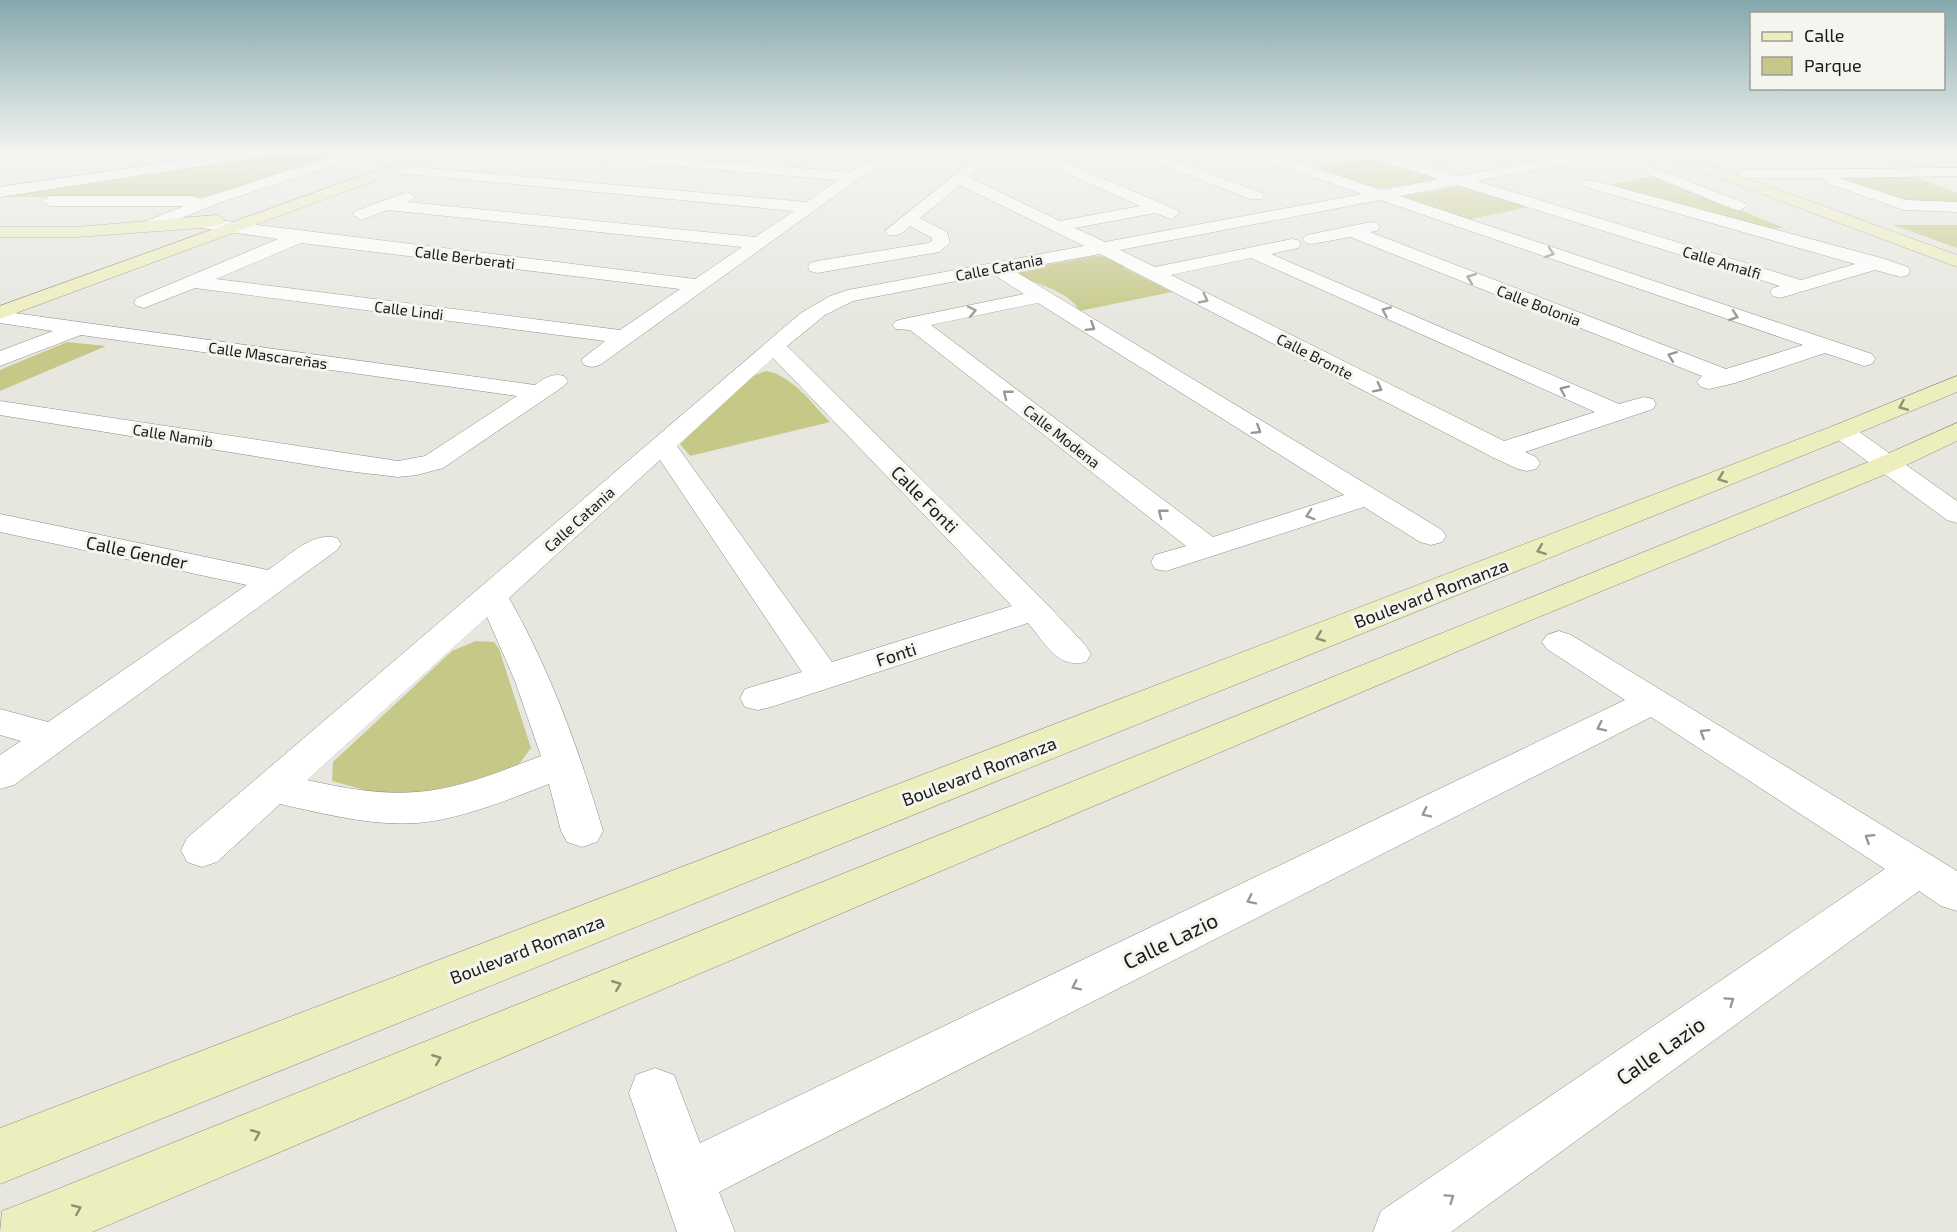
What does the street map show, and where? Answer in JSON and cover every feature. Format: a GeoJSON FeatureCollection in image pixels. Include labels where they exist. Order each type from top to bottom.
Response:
{"type":"FeatureCollection","features":[{"type":"Feature","properties":{"kind":"main road"},"geometry":{"type":"LineString","coordinates":[[90,280],[119,251],[147,237],[269,209]]}},
{"type":"Feature","properties":{"kind":"main road"},"geometry":{"type":"LineString","coordinates":[[0,315],[283,209]]}},
{"type":"Feature","properties":{"kind":"main road"},"geometry":{"type":"LineString","coordinates":[[1818,209],[1957,261]]}},
{"type":"Feature","properties":{"kind":"main road"},"geometry":{"type":"LineString","coordinates":[[1845,209],[1957,250]]}},
{"type":"Feature","properties":{"kind":"main road"},"geometry":{"type":"LineString","coordinates":[[0,232],[77,232],[201,223]]}},
{"type":"Feature","properties":{"kind":"main road"},"geometry":{"type":"LineString","coordinates":[[77,232],[110,240],[119,251],[165,252]]}},
{"type":"Feature","properties":{"kind":"main road","name":"Boulevard Romanza"},"geometry":{"type":"LineString","coordinates":[[0,1156],[1842,431],[1957,383]]}},
{"type":"Feature","properties":{"kind":"main road"},"geometry":{"type":"LineString","coordinates":[[23,1232],[1462,637],[1887,464],[1957,431]]}},
{"type":"Feature","properties":{"kind":"street"},"geometry":{"type":"LineString","coordinates":[[150,226],[190,209]]}},
{"type":"Feature","properties":{"kind":"street"},"geometry":{"type":"LineString","coordinates":[[361,215],[375,209]]}},
{"type":"Feature","properties":{"kind":"street"},"geometry":{"type":"LineString","coordinates":[[431,209],[758,243]]}},
{"type":"Feature","properties":{"kind":"street"},"geometry":{"type":"LineString","coordinates":[[592,360],[805,209]]}},
{"type":"Feature","properties":{"kind":"street"},"geometry":{"type":"LineString","coordinates":[[861,260],[920,209]]}},
{"type":"Feature","properties":{"kind":"street","name":"Calle Bronte"},"geometry":{"type":"LineString","coordinates":[[1024,209],[1527,463]]}},
{"type":"Feature","properties":{"kind":"street"},"geometry":{"type":"LineString","coordinates":[[1058,226],[1164,211],[1161,209]]}},
{"type":"Feature","properties":{"kind":"street","name":"Calle Catania"},"geometry":{"type":"LineString","coordinates":[[202,850],[774,346],[830,302],[848,296],[1305,209]]}},
{"type":"Feature","properties":{"kind":"street"},"geometry":{"type":"LineString","coordinates":[[1422,209],[1863,359]]}},
{"type":"Feature","properties":{"kind":"street","name":"Calle Amalfi"},"geometry":{"type":"LineString","coordinates":[[1552,209],[1801,286]]}},
{"type":"Feature","properties":{"kind":"street"},"geometry":{"type":"LineString","coordinates":[[1677,209],[1902,271]]}},
{"type":"Feature","properties":{"kind":"street"},"geometry":{"type":"LineString","coordinates":[[1747,209],[1820,239],[1835,247],[1840,253]]}},
{"type":"Feature","properties":{"kind":"street"},"geometry":{"type":"LineString","coordinates":[[1312,239],[1435,214]]}},
{"type":"Feature","properties":{"kind":"street"},"geometry":{"type":"LineString","coordinates":[[817,267],[933,248],[941,243],[941,236],[909,219]]}},
{"type":"Feature","properties":{"kind":"street","name":"Calle Berberati"},"geometry":{"type":"LineString","coordinates":[[201,223],[696,285]]}},
{"type":"Feature","properties":{"kind":"street","name":"Calle Bolonia"},"geometry":{"type":"LineString","coordinates":[[1350,231],[1718,380],[1824,346]]}},
{"type":"Feature","properties":{"kind":"street"},"geometry":{"type":"LineString","coordinates":[[144,302],[299,237]]}},
{"type":"Feature","properties":{"kind":"street"},"geometry":{"type":"LineString","coordinates":[[1152,273],[1292,244]]}},
{"type":"Feature","properties":{"kind":"street"},"geometry":{"type":"LineString","coordinates":[[1252,252],[1618,413]]}},
{"type":"Feature","properties":{"kind":"street"},"geometry":{"type":"LineString","coordinates":[[1780,292],[1878,263]]}},
{"type":"Feature","properties":{"kind":"street"},"geometry":{"type":"LineString","coordinates":[[996,268],[1431,536]]}},
{"type":"Feature","properties":{"kind":"street","name":"Calle Lindi"},"geometry":{"type":"LineString","coordinates":[[195,282],[623,338]]}},
{"type":"Feature","properties":{"kind":"street","name":"Calle Modena"},"geometry":{"type":"LineString","coordinates":[[1042,297],[904,325],[1208,548]]}},
{"type":"Feature","properties":{"kind":"street","name":"Calle Mascareñas"},"geometry":{"type":"LineString","coordinates":[[0,315],[75,329],[546,387]]}},
{"type":"Feature","properties":{"kind":"street"},"geometry":{"type":"LineString","coordinates":[[0,359],[75,329]]}},
{"type":"Feature","properties":{"kind":"street","name":"Calle Fonti"},"geometry":{"type":"LineString","coordinates":[[774,346],[1034,610],[1074,654]]}},
{"type":"Feature","properties":{"kind":"street","name":"Calle Namib"},"geometry":{"type":"LineString","coordinates":[[0,408],[398,469],[417,467],[447,455],[546,387]]}},
{"type":"Feature","properties":{"kind":"street"},"geometry":{"type":"LineString","coordinates":[[1501,451],[1644,404]]}},
{"type":"Feature","properties":{"kind":"street"},"geometry":{"type":"LineString","coordinates":[[1842,431],[1957,514]]}},
{"type":"Feature","properties":{"kind":"street"},"geometry":{"type":"LineString","coordinates":[[663,445],[824,677]]}},
{"type":"Feature","properties":{"kind":"street"},"geometry":{"type":"LineString","coordinates":[[1166,562],[1365,497]]}},
{"type":"Feature","properties":{"kind":"street","name":"Calle Gender"},"geometry":{"type":"LineString","coordinates":[[0,523],[274,581]]}},
{"type":"Feature","properties":{"kind":"street"},"geometry":{"type":"LineString","coordinates":[[0,775],[326,544]]}},
{"type":"Feature","properties":{"kind":"street"},"geometry":{"type":"LineString","coordinates":[[492,596],[517,644],[564,763],[582,831]]}},
{"type":"Feature","properties":{"kind":"street","name":"Fonti"},"geometry":{"type":"LineString","coordinates":[[758,698],[1034,610]]}},
{"type":"Feature","properties":{"kind":"street","name":"Calle Lazio"},"geometry":{"type":"LineString","coordinates":[[1402,1232],[1938,881],[1559,642]]}},
{"type":"Feature","properties":{"kind":"street","name":"Calle Lazio"},"geometry":{"type":"LineString","coordinates":[[688,1178],[1653,701]]}},
{"type":"Feature","properties":{"kind":"street"},"geometry":{"type":"LineString","coordinates":[[0,722],[54,737]]}},
{"type":"Feature","properties":{"kind":"street"},"geometry":{"type":"LineString","coordinates":[[273,788],[346,803],[402,809],[454,801],[564,763]]}},
{"type":"Feature","properties":{"kind":"street"},"geometry":{"type":"LineString","coordinates":[[655,1093],[706,1232]]}},
{"type":"Feature","properties":{"kind":"green space"},"geometry":{"type":"Polygon","coordinates":[[[1439,209],[1518,209],[1466,220],[1439,209]]]}},
{"type":"Feature","properties":{"kind":"green space"},"geometry":{"type":"Polygon","coordinates":[[[1694,209],[1739,209],[1784,228],[1765,229],[1694,209]]]}},
{"type":"Feature","properties":{"kind":"green space"},"geometry":{"type":"Polygon","coordinates":[[[1893,225],[1957,225],[1957,248],[1893,225]]]}},
{"type":"Feature","properties":{"kind":"green space"},"geometry":{"type":"Polygon","coordinates":[[[1095,256],[1122,263],[1124,268],[1172,292],[1079,311],[1075,304],[1061,294],[1018,275],[1019,270],[1095,256]]]}},
{"type":"Feature","properties":{"kind":"green space"},"geometry":{"type":"Polygon","coordinates":[[[67,342],[106,346],[0,391],[0,370],[67,342]]]}},
{"type":"Feature","properties":{"kind":"green space"},"geometry":{"type":"Polygon","coordinates":[[[766,371],[793,384],[830,422],[690,456],[680,444],[752,376],[766,371]]]}},
{"type":"Feature","properties":{"kind":"green space"},"geometry":{"type":"Polygon","coordinates":[[[476,641],[494,642],[499,649],[531,748],[516,768],[412,803],[332,781],[333,762],[452,651],[476,641]]]}}]}
